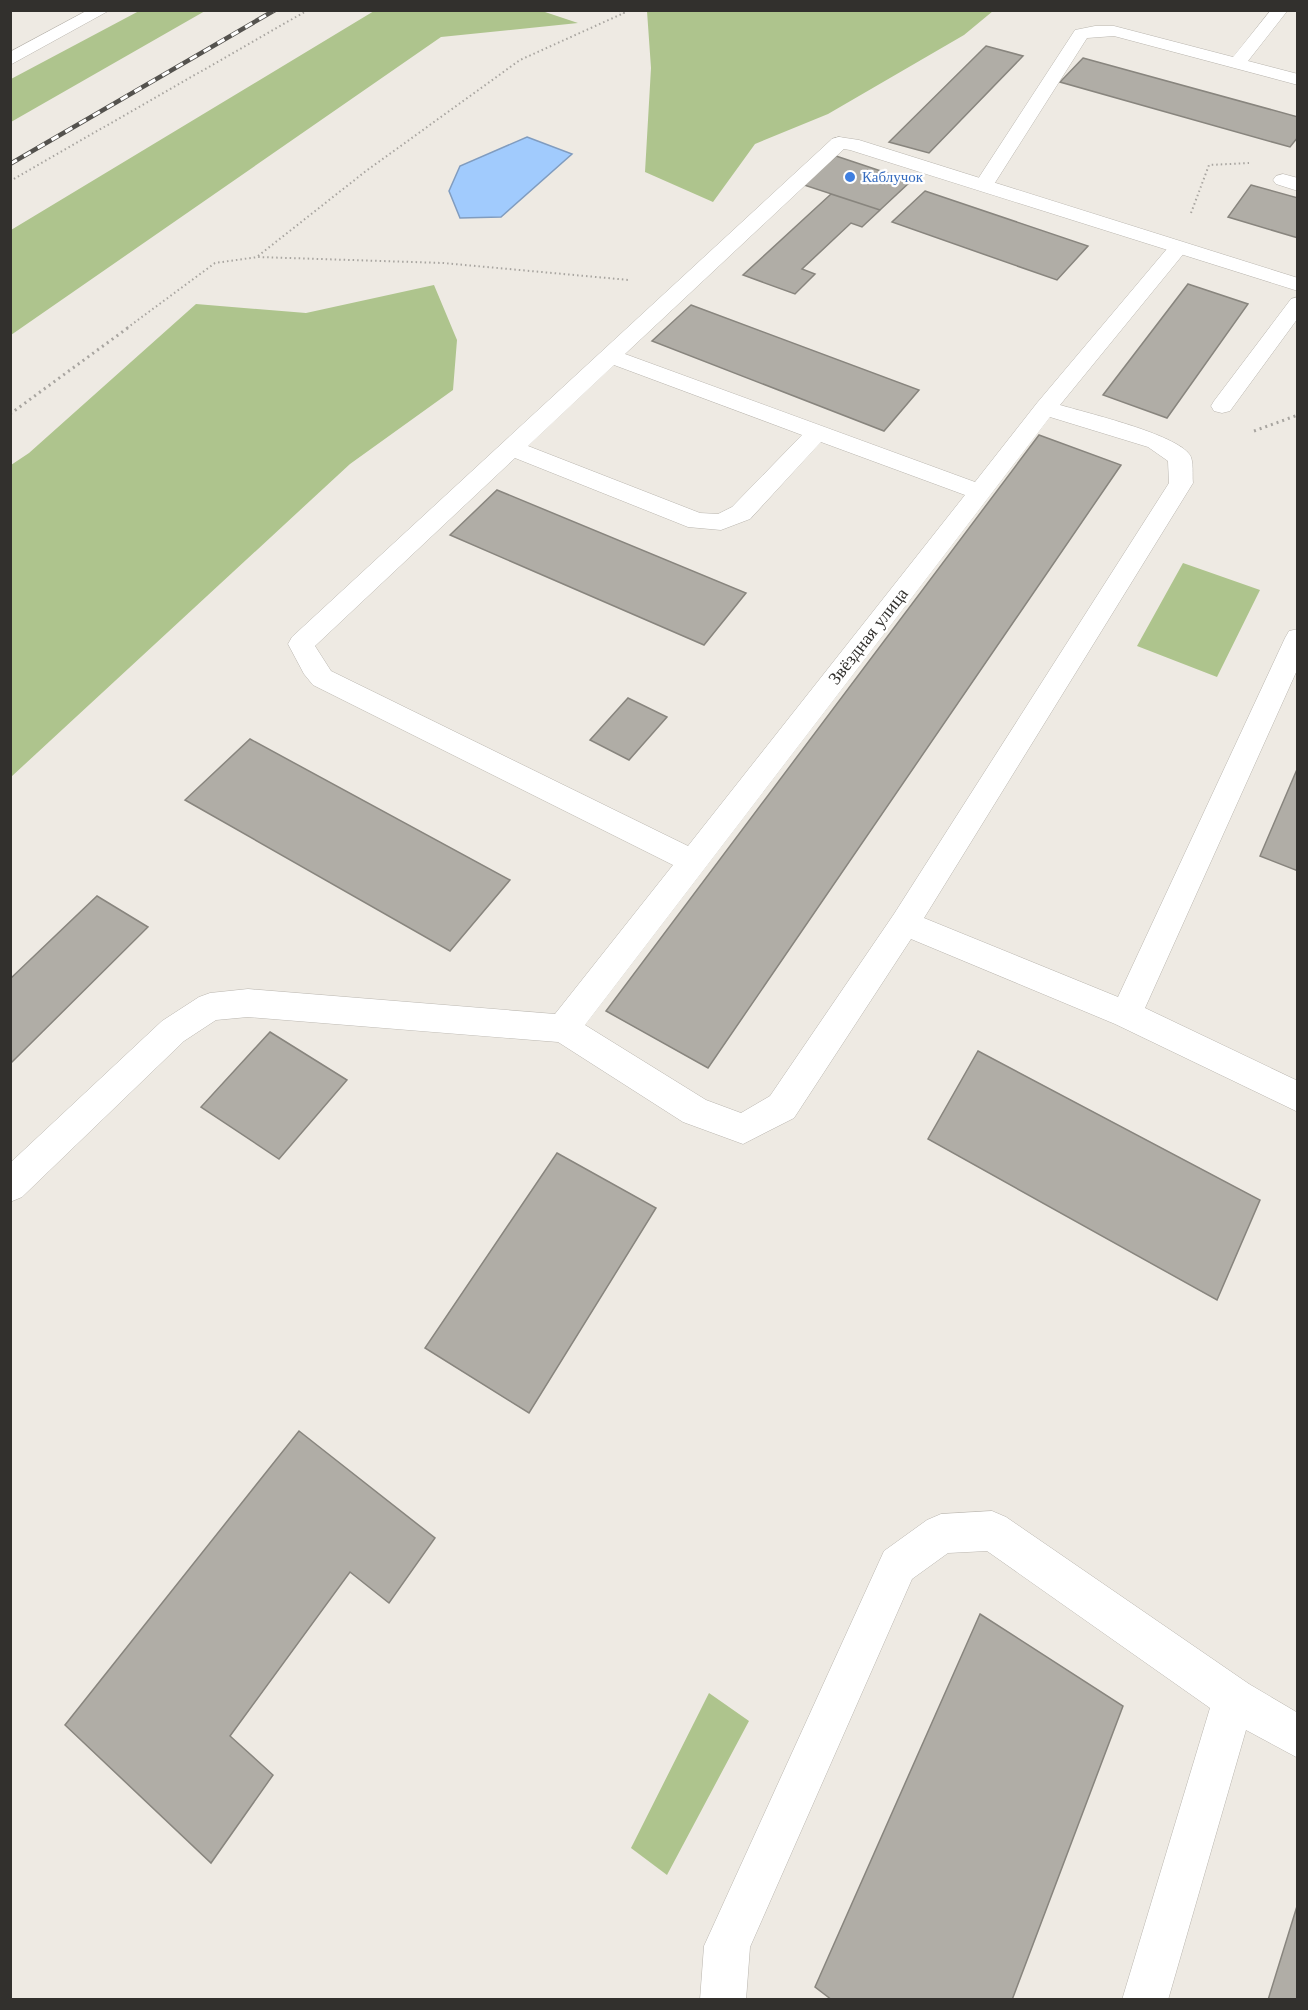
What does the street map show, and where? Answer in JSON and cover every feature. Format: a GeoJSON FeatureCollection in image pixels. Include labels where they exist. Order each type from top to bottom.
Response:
{"type":"FeatureCollection","features":[{"type":"Feature","properties":{"kind":"street"},"geometry":{"type":"LineString","coordinates":[[10,60],[102,10]]}},
{"type":"Feature","properties":{"kind":"street"},"geometry":{"type":"LineString","coordinates":[[839,143],[852,144],[1298,285]]}},
{"type":"Feature","properties":{"kind":"lane"},"geometry":{"type":"LineString","coordinates":[[1237,64],[1280,10]]}},
{"type":"Feature","properties":{"kind":"lane"},"geometry":{"type":"LineString","coordinates":[[984,185],[1081,34],[1114,31],[1298,80]]}},
{"type":"Feature","properties":{"kind":"lane"},"geometry":{"type":"LineString","coordinates":[[693,862],[322,678],[301,645],[839,143]]}},
{"type":"Feature","properties":{"kind":"lane","name":"Звёздная улица"},"geometry":{"type":"LineString","coordinates":[[563,1029],[1045,408],[1178,248]]}},
{"type":"Feature","properties":{"kind":"lane"},"geometry":{"type":"LineString","coordinates":[[1222,406],[1298,303]]}},
{"type":"Feature","properties":{"kind":"lane"},"geometry":{"type":"LineString","coordinates":[[610,356],[980,492]]}},
{"type":"Feature","properties":{"kind":"lane"},"geometry":{"type":"LineString","coordinates":[[10,1186],[173,1031],[210,1007],[248,1003],[563,1029],[695,1111],[743,1129],[782,1107],[905,923],[1181,483],[1180,458],[1156,442],[1045,408]]}},
{"type":"Feature","properties":{"kind":"lane"},"geometry":{"type":"LineString","coordinates":[[512,448],[697,521],[721,522],[741,513],[817,432]]}},
{"type":"Feature","properties":{"kind":"lane"},"geometry":{"type":"LineString","coordinates":[[1126,1014],[1298,638]]}},
{"type":"Feature","properties":{"kind":"lane"},"geometry":{"type":"LineString","coordinates":[[905,923],[1126,1014],[1298,1097]]}},
{"type":"Feature","properties":{"kind":"lane"},"geometry":{"type":"LineString","coordinates":[[723,2000],[727,1946],[898,1565],[941,1534],[992,1531],[1234,1699],[1298,1737]]}},
{"type":"Feature","properties":{"kind":"lane"},"geometry":{"type":"LineString","coordinates":[[1145,2000],[1234,1699]]}},
{"type":"Feature","properties":{"kind":"path"},"geometry":{"type":"LineString","coordinates":[[10,182],[80,139],[308,10]]}},
{"type":"Feature","properties":{"kind":"path"},"geometry":{"type":"LineString","coordinates":[[258,257],[366,171],[520,60],[624,13],[616,10]]}},
{"type":"Feature","properties":{"kind":"path"},"geometry":{"type":"LineString","coordinates":[[1178,248],[1209,165],[1253,163]]}},
{"type":"Feature","properties":{"kind":"path"},"geometry":{"type":"LineString","coordinates":[[10,414],[215,263],[258,257],[443,263],[629,280]]}},
{"type":"Feature","properties":{"kind":"green space"},"geometry":{"type":"Polygon","coordinates":[[[647,10],[993,11],[964,35],[828,114],[755,144],[713,202],[645,172],[651,68],[647,10]]]}},
{"type":"Feature","properties":{"kind":"green space"},"geometry":{"type":"Polygon","coordinates":[[[139,11],[205,11],[11,122],[11,79],[139,11]]]}},
{"type":"Feature","properties":{"kind":"green space"},"geometry":{"type":"Polygon","coordinates":[[[374,11],[542,11],[578,23],[441,37],[11,335],[11,230],[374,11]]]}},
{"type":"Feature","properties":{"kind":"green space"},"geometry":{"type":"Polygon","coordinates":[[[434,285],[457,340],[453,390],[350,464],[11,777],[11,465],[29,453],[196,304],[306,313],[434,285]]]}},
{"type":"Feature","properties":{"kind":"green space"},"geometry":{"type":"Polygon","coordinates":[[[1183,563],[1260,590],[1217,677],[1137,646],[1183,563]]]}},
{"type":"Feature","properties":{"kind":"green space"},"geometry":{"type":"Polygon","coordinates":[[[709,1693],[749,1721],[667,1875],[631,1848],[709,1693]]]}},
{"type":"Feature","properties":{"kind":"water"},"geometry":{"type":"Polygon","coordinates":[[[527,137],[572,154],[501,217],[460,218],[449,191],[460,166],[527,137]]]}},
{"type":"Feature","properties":{"kind":"building"},"geometry":{"type":"Polygon","coordinates":[[[986,46],[1023,56],[929,153],[889,142],[986,46]]]}},
{"type":"Feature","properties":{"kind":"building"},"geometry":{"type":"Polygon","coordinates":[[[1083,58],[1298,117],[1298,137],[1290,147],[1060,82],[1083,58]]]}},
{"type":"Feature","properties":{"kind":"building"},"geometry":{"type":"Polygon","coordinates":[[[836,156],[911,181],[880,210],[804,185],[836,156]]]}},
{"type":"Feature","properties":{"kind":"building"},"geometry":{"type":"Polygon","coordinates":[[[1251,185],[1298,198],[1298,238],[1228,217],[1251,185]]]}},
{"type":"Feature","properties":{"kind":"building"},"geometry":{"type":"Polygon","coordinates":[[[925,191],[1088,246],[1057,280],[892,222],[925,191]]]}},
{"type":"Feature","properties":{"kind":"building"},"geometry":{"type":"Polygon","coordinates":[[[831,194],[880,210],[862,227],[851,223],[802,269],[815,274],[795,294],[743,275],[831,194]]]}},
{"type":"Feature","properties":{"kind":"building"},"geometry":{"type":"Polygon","coordinates":[[[1188,284],[1248,304],[1167,418],[1103,395],[1188,284]]]}},
{"type":"Feature","properties":{"kind":"building"},"geometry":{"type":"Polygon","coordinates":[[[691,305],[919,390],[884,431],[652,341],[691,305]]]}},
{"type":"Feature","properties":{"kind":"building"},"geometry":{"type":"Polygon","coordinates":[[[1039,435],[1121,465],[708,1068],[606,1011],[1039,435]]]}},
{"type":"Feature","properties":{"kind":"building"},"geometry":{"type":"Polygon","coordinates":[[[497,490],[746,593],[704,645],[450,535],[497,490]]]}},
{"type":"Feature","properties":{"kind":"building"},"geometry":{"type":"Polygon","coordinates":[[[628,698],[667,717],[629,760],[590,740],[628,698]]]}},
{"type":"Feature","properties":{"kind":"building"},"geometry":{"type":"Polygon","coordinates":[[[250,739],[510,880],[450,951],[185,800],[250,739]]]}},
{"type":"Feature","properties":{"kind":"building"},"geometry":{"type":"Polygon","coordinates":[[[1298,767],[1298,871],[1260,856],[1298,767]]]}},
{"type":"Feature","properties":{"kind":"building"},"geometry":{"type":"Polygon","coordinates":[[[97,896],[148,927],[10,1064],[10,979],[97,896]]]}},
{"type":"Feature","properties":{"kind":"building"},"geometry":{"type":"Polygon","coordinates":[[[270,1032],[347,1080],[279,1159],[201,1107],[270,1032]]]}},
{"type":"Feature","properties":{"kind":"building"},"geometry":{"type":"Polygon","coordinates":[[[978,1051],[1260,1200],[1217,1300],[928,1139],[978,1051]]]}},
{"type":"Feature","properties":{"kind":"building"},"geometry":{"type":"Polygon","coordinates":[[[557,1153],[656,1208],[529,1413],[425,1348],[557,1153]]]}},
{"type":"Feature","properties":{"kind":"building"},"geometry":{"type":"Polygon","coordinates":[[[299,1431],[435,1538],[389,1603],[350,1572],[230,1736],[273,1775],[211,1863],[65,1725],[299,1431]]]}},
{"type":"Feature","properties":{"kind":"building"},"geometry":{"type":"Polygon","coordinates":[[[980,1614],[1123,1706],[1012,2000],[832,2000],[815,1987],[980,1614]]]}},
{"type":"Feature","properties":{"kind":"building"},"geometry":{"type":"Polygon","coordinates":[[[1298,1903],[1298,2000],[1268,2000],[1298,1903]]]}},
{"type":"Feature","properties":{"kind":"railway"},"geometry":{"type":"LineString","coordinates":[[10,164],[275,10]]}},
{"type":"Feature","properties":{"kind":"place","name":"Каблучок"},"geometry":{"type":"Point","coordinates":[850,177]}}]}
